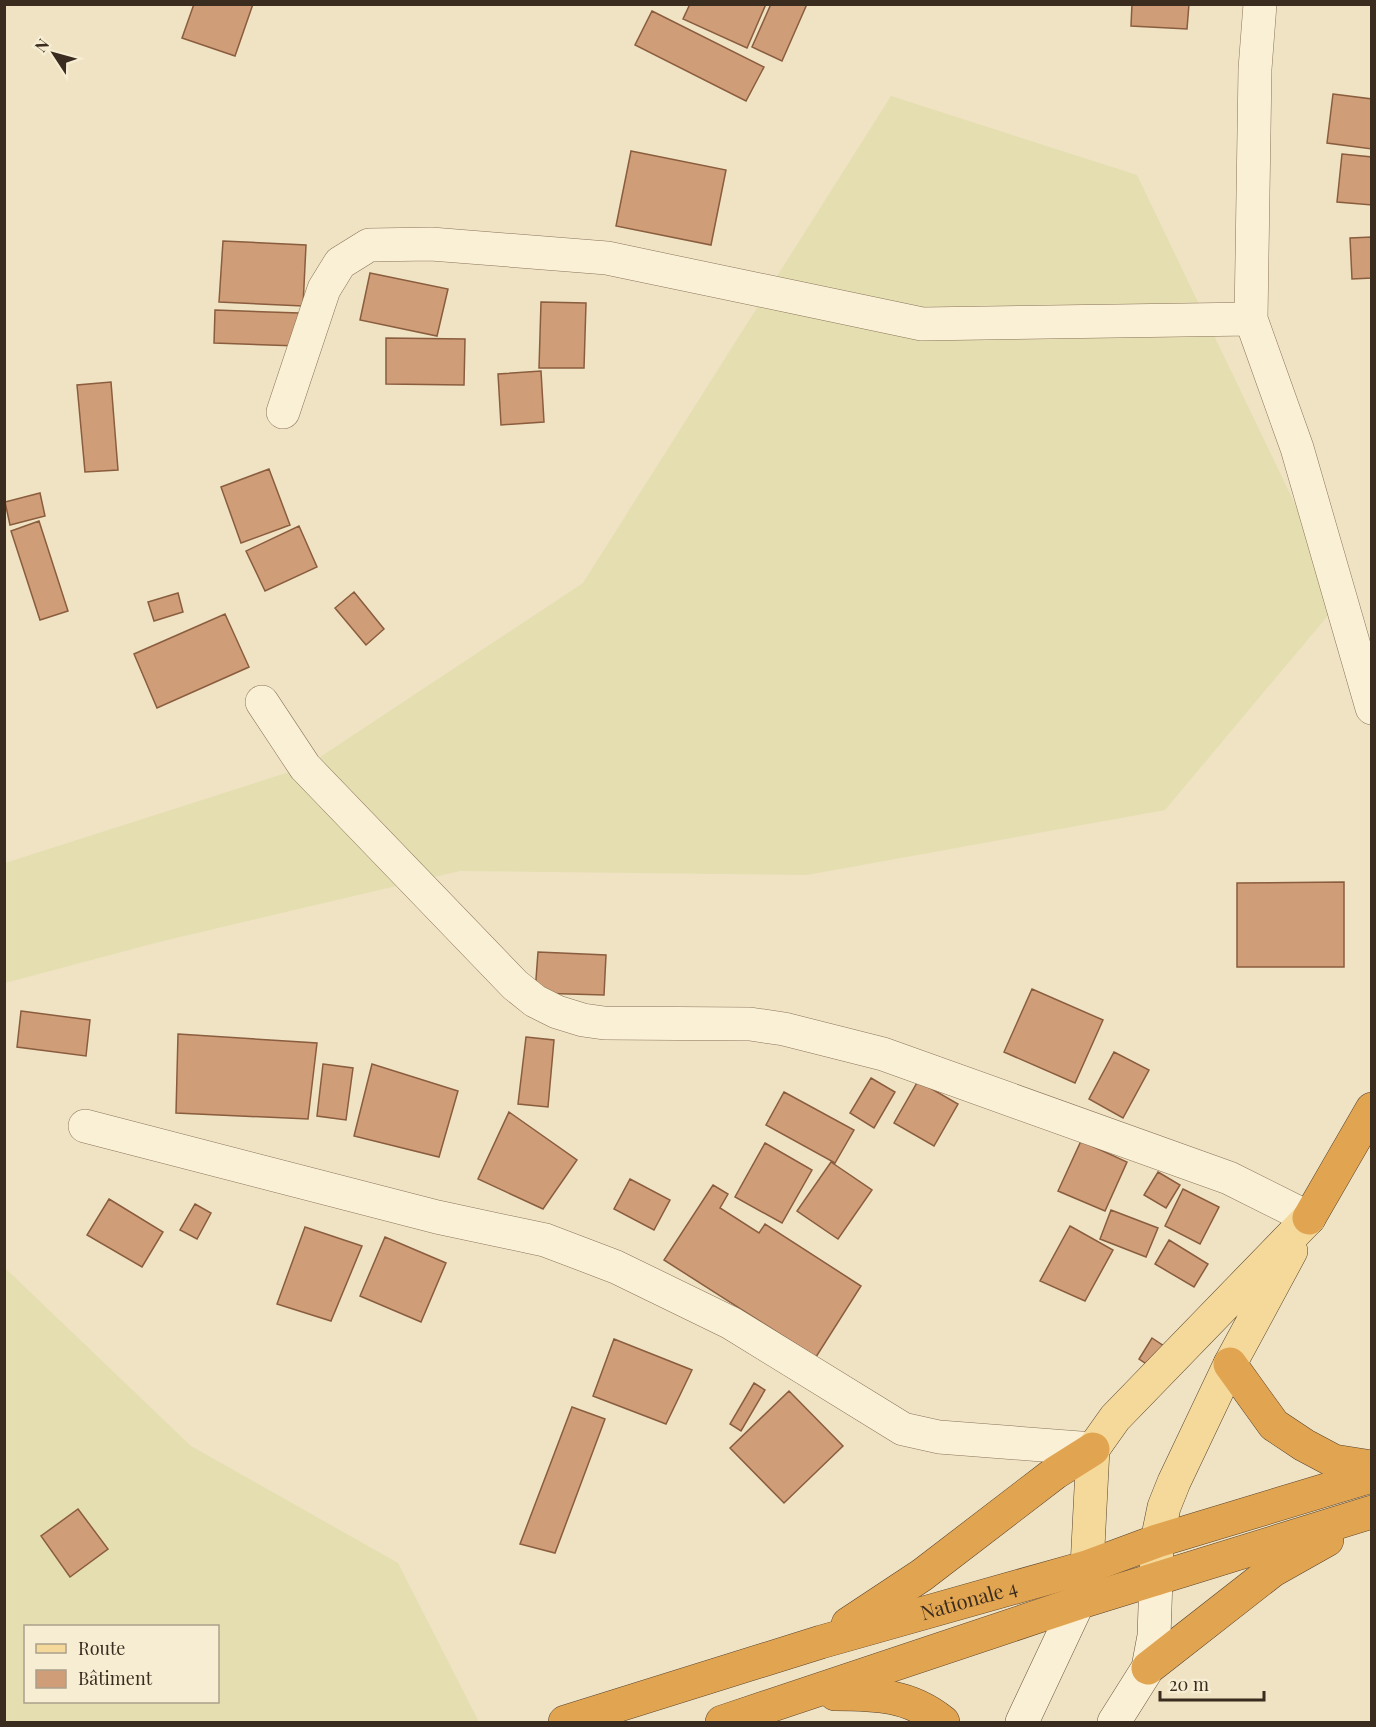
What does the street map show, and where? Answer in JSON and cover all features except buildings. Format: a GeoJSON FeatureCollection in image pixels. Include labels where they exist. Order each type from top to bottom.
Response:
{"type":"FeatureCollection","features":[{"type":"Feature","properties":{"kind":"highway"},"geometry":{"type":"LineString","coordinates":[[1309,1218],[1371,1109]]}},
{"type":"Feature","properties":{"kind":"highway"},"geometry":{"type":"LineString","coordinates":[[1230,1364],[1274,1425],[1304,1446],[1334,1461],[1371,1467]]}},
{"type":"Feature","properties":{"kind":"highway"},"geometry":{"type":"LineString","coordinates":[[821,1641],[922,1575],[1055,1473],[1093,1449]]}},
{"type":"Feature","properties":{"kind":"highway","name":"Nationale 4"},"geometry":{"type":"LineString","coordinates":[[565,1722],[821,1641],[1086,1567],[1157,1541],[1371,1476]]}},
{"type":"Feature","properties":{"kind":"highway"},"geometry":{"type":"LineString","coordinates":[[1148,1668],[1272,1571],[1371,1513]]}},
{"type":"Feature","properties":{"kind":"highway","name":"Nationale 4"},"geometry":{"type":"LineString","coordinates":[[722,1722],[812,1694],[1078,1603],[1371,1513]]}},
{"type":"Feature","properties":{"kind":"highway"},"geometry":{"type":"LineString","coordinates":[[812,1694],[866,1694],[893,1698],[919,1705],[944,1722]]}},
{"type":"Feature","properties":{"kind":"main road"},"geometry":{"type":"LineString","coordinates":[[1156,1579],[1157,1541],[1164,1507],[1174,1482],[1230,1364],[1309,1218]]}},
{"type":"Feature","properties":{"kind":"main road"},"geometry":{"type":"LineString","coordinates":[[1078,1603],[1086,1567],[1093,1449],[1115,1418],[1309,1218]]}},
{"type":"Feature","properties":{"kind":"street"},"geometry":{"type":"LineString","coordinates":[[1260,4],[1255,69],[1251,319],[1297,448],[1371,708]]}},
{"type":"Feature","properties":{"kind":"street"},"geometry":{"type":"LineString","coordinates":[[283,412],[324,289],[340,263],[369,245],[431,244],[607,258],[922,324],[1251,319]]}},
{"type":"Feature","properties":{"kind":"street"},"geometry":{"type":"LineString","coordinates":[[262,702],[304,767],[514,985],[535,1001],[557,1012],[604,1023],[750,1024],[784,1029],[883,1054],[1229,1178],[1309,1218]]}},
{"type":"Feature","properties":{"kind":"street"},"geometry":{"type":"LineString","coordinates":[[85,1126],[437,1217],[555,1244],[616,1267],[731,1323],[903,1429],[939,1437],[1093,1449]]}},
{"type":"Feature","properties":{"kind":"street"},"geometry":{"type":"LineString","coordinates":[[1114,1722],[1148,1668],[1154,1636],[1156,1579]]}},
{"type":"Feature","properties":{"kind":"street"},"geometry":{"type":"LineString","coordinates":[[1022,1722],[1078,1603]]}},
{"type":"Feature","properties":{"kind":"shaded area"},"geometry":{"type":"Polygon","coordinates":[[[891,96],[1137,175],[1341,600],[1165,810],[807,875],[460,871],[159,942],[5,983],[5,863],[305,767],[583,583],[891,96]]]}},
{"type":"Feature","properties":{"kind":"shaded area"},"geometry":{"type":"Polygon","coordinates":[[[4,1267],[191,1446],[398,1563],[479,1722],[5,1722],[4,1267]]]}}]}
